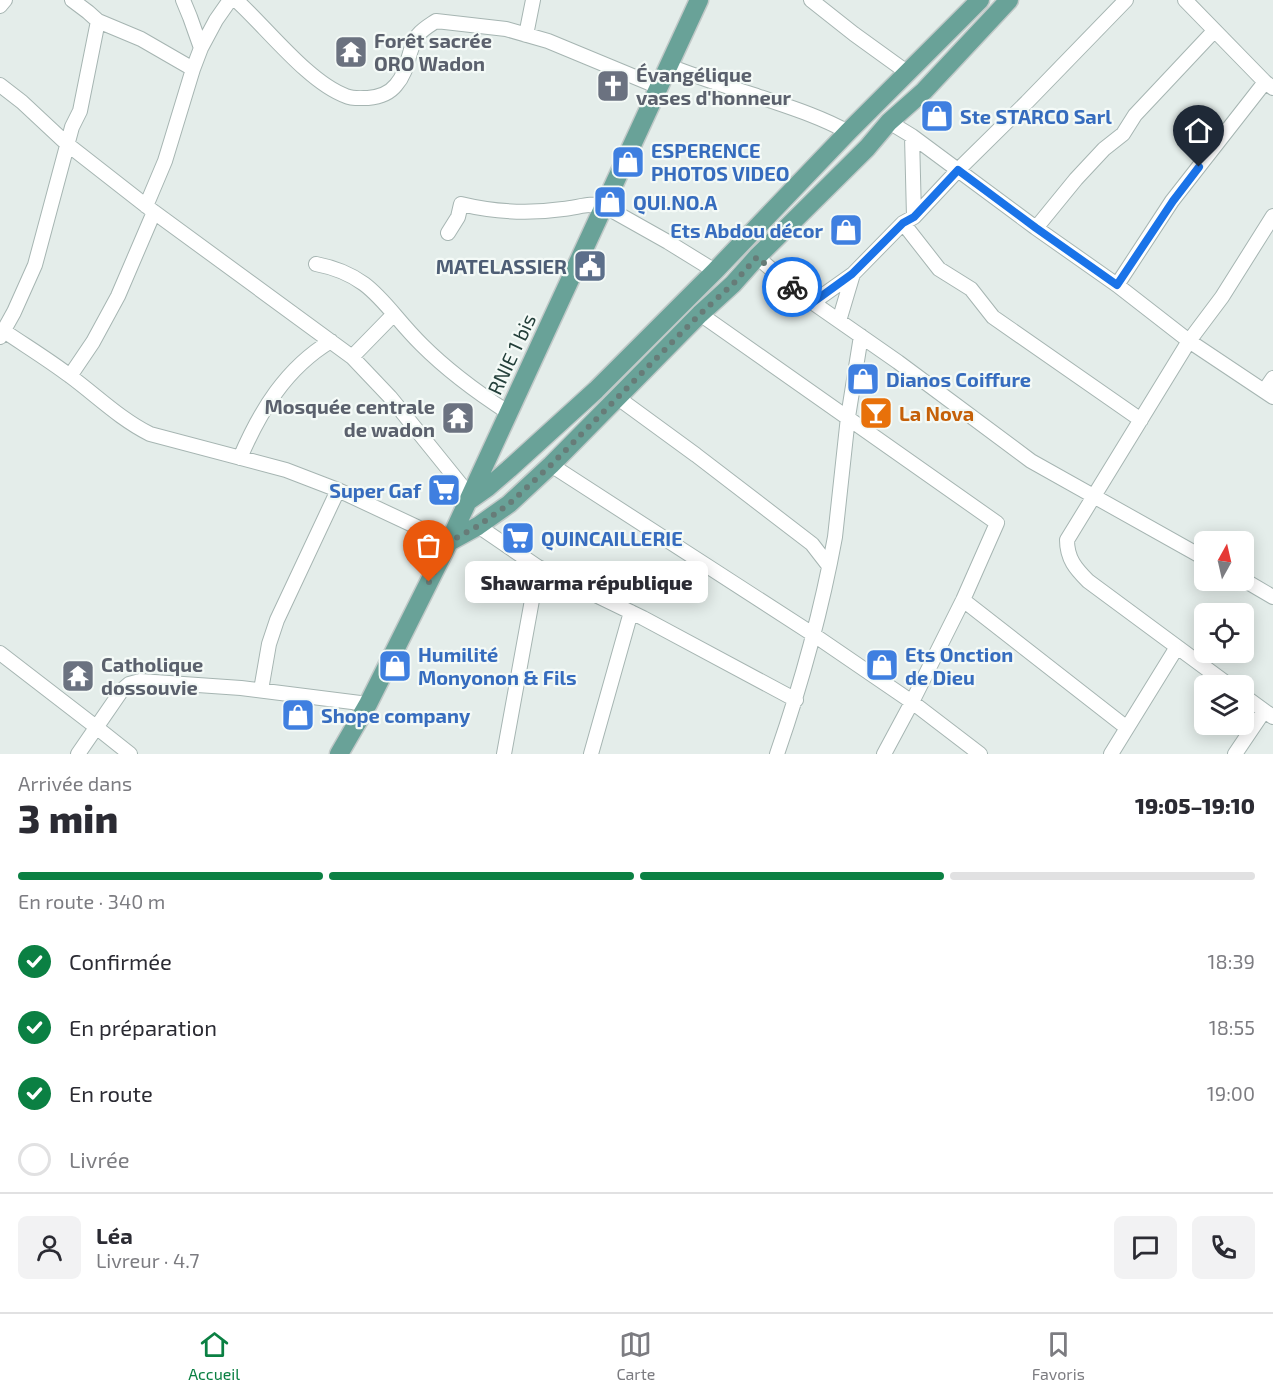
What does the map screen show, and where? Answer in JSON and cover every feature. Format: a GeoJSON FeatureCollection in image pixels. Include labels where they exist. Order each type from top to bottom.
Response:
{"type":"FeatureCollection","features":[{"type":"Feature","properties":{"kind":"main road","name":"RNIE 1 bis"},"geometry":{"type":"LineString","coordinates":[[339,754],[368,704],[449,542],[699,0]]}},
{"type":"Feature","properties":{"kind":"main road"},"geometry":{"type":"LineString","coordinates":[[469,499],[487,488],[596,390],[980,0]]}},
{"type":"Feature","properties":{"kind":"main road"},"geometry":{"type":"LineString","coordinates":[[449,542],[478,526],[509,504],[551,465],[700,314],[733,284],[890,122],[924,91],[1009,0]]}},
{"type":"Feature","properties":{"kind":"street"},"geometry":{"type":"LineString","coordinates":[[0,6],[5,0]]}},
{"type":"Feature","properties":{"kind":"street"},"geometry":{"type":"LineString","coordinates":[[72,0],[98,21],[141,39],[193,69]]}},
{"type":"Feature","properties":{"kind":"street"},"geometry":{"type":"LineString","coordinates":[[183,0],[201,48]]}},
{"type":"Feature","properties":{"kind":"street"},"geometry":{"type":"LineString","coordinates":[[70,376],[93,342],[114,304],[150,209],[201,48],[230,0]]}},
{"type":"Feature","properties":{"kind":"street"},"geometry":{"type":"LineString","coordinates":[[236,0],[309,72],[346,97],[378,97],[390,91],[407,68],[418,35],[436,21],[506,29],[548,41],[659,87]]}},
{"type":"Feature","properties":{"kind":"street"},"geometry":{"type":"LineString","coordinates":[[526,35],[533,0]]}},
{"type":"Feature","properties":{"kind":"street"},"geometry":{"type":"LineString","coordinates":[[811,0],[908,72]]}},
{"type":"Feature","properties":{"kind":"street"},"geometry":{"type":"LineString","coordinates":[[812,303],[852,274],[908,220],[1036,94],[1126,0]]}},
{"type":"Feature","properties":{"kind":"street"},"geometry":{"type":"LineString","coordinates":[[1117,285],[1173,201],[1269,85],[1185,0]]}},
{"type":"Feature","properties":{"kind":"street"},"geometry":{"type":"LineString","coordinates":[[98,21],[80,111],[67,144],[35,265],[2,334],[70,376],[137,428],[150,434],[286,470],[338,490],[449,542]]}},
{"type":"Feature","properties":{"kind":"street"},"geometry":{"type":"LineString","coordinates":[[1036,228],[1076,179],[1104,149],[1123,134],[1135,115],[1214,31]]}},
{"type":"Feature","properties":{"kind":"street"},"geometry":{"type":"LineString","coordinates":[[669,66],[815,115],[848,132]]}},
{"type":"Feature","properties":{"kind":"street"},"geometry":{"type":"LineString","coordinates":[[0,85],[67,144],[150,209],[352,357],[390,396],[469,499]]}},
{"type":"Feature","properties":{"kind":"street"},"geometry":{"type":"LineString","coordinates":[[890,122],[1117,285],[1189,341],[1268,394],[1273,378]]}},
{"type":"Feature","properties":{"kind":"street"},"geometry":{"type":"LineString","coordinates":[[912,136],[908,220],[939,269],[971,289],[993,317],[1141,420]]}},
{"type":"Feature","properties":{"kind":"street"},"geometry":{"type":"LineString","coordinates":[[448,233],[458,217],[461,204],[509,212],[563,209],[597,204],[668,242],[715,271]]}},
{"type":"Feature","properties":{"kind":"street"},"geometry":{"type":"LineString","coordinates":[[1215,675],[1088,581],[1076,570],[1069,558],[1067,540],[1189,341],[1222,297],[1273,216]]}},
{"type":"Feature","properties":{"kind":"street"},"geometry":{"type":"LineString","coordinates":[[757,257],[812,303],[898,362],[1031,461],[1194,552]]}},
{"type":"Feature","properties":{"kind":"street"},"geometry":{"type":"LineString","coordinates":[[316,264],[342,271],[356,278],[377,294],[422,345],[443,364],[509,413]]}},
{"type":"Feature","properties":{"kind":"street"},"geometry":{"type":"LineString","coordinates":[[839,321],[852,274]]}},
{"type":"Feature","properties":{"kind":"street"},"geometry":{"type":"LineString","coordinates":[[352,357],[394,314]]}},
{"type":"Feature","properties":{"kind":"street"},"geometry":{"type":"LineString","coordinates":[[700,314],[997,523],[963,600],[884,754]]}},
{"type":"Feature","properties":{"kind":"street"},"geometry":{"type":"LineString","coordinates":[[777,754],[796,700],[814,635],[835,537],[848,417],[861,336]]}},
{"type":"Feature","properties":{"kind":"street"},"geometry":{"type":"LineString","coordinates":[[240,458],[252,430],[273,395],[308,358],[332,341]]}},
{"type":"Feature","properties":{"kind":"street"},"geometry":{"type":"LineString","coordinates":[[618,398],[812,544],[829,566]]}},
{"type":"Feature","properties":{"kind":"street"},"geometry":{"type":"LineString","coordinates":[[551,465],[814,635],[912,702],[980,754]]}},
{"type":"Feature","properties":{"kind":"street"},"geometry":{"type":"LineString","coordinates":[[261,690],[269,644],[277,620],[338,490]]}},
{"type":"Feature","properties":{"kind":"street"},"geometry":{"type":"LineString","coordinates":[[478,526],[538,567],[631,612],[796,700]]}},
{"type":"Feature","properties":{"kind":"street"},"geometry":{"type":"LineString","coordinates":[[812,544],[835,537]]}},
{"type":"Feature","properties":{"kind":"street"},"geometry":{"type":"LineString","coordinates":[[504,754],[538,567]]}},
{"type":"Feature","properties":{"kind":"street"},"geometry":{"type":"LineString","coordinates":[[1254,586],[1273,597]]}},
{"type":"Feature","properties":{"kind":"street"},"geometry":{"type":"LineString","coordinates":[[963,600],[1127,728]]}},
{"type":"Feature","properties":{"kind":"street"},"geometry":{"type":"LineString","coordinates":[[591,754],[631,612]]}},
{"type":"Feature","properties":{"kind":"street"},"geometry":{"type":"LineString","coordinates":[[1111,754],[1177,647]]}},
{"type":"Feature","properties":{"kind":"street"},"geometry":{"type":"LineString","coordinates":[[0,653],[130,754]]}},
{"type":"Feature","properties":{"kind":"street"},"geometry":{"type":"LineString","coordinates":[[78,754],[122,690],[133,682],[261,690],[368,704]]}},
{"type":"Feature","properties":{"kind":"street"},"geometry":{"type":"LineString","coordinates":[[1235,754],[1269,714],[1254,703]]}},
{"type":"Feature","properties":{"kind":"way so far"},"geometry":{"type":"LineString","coordinates":[[429,582],[449,542],[478,526],[509,504],[733,284],[757,257],[792,287]]}},
{"type":"Feature","properties":{"kind":"place","name":"Forêt sacrée ORO Wadon"},"geometry":{"type":"Point","coordinates":[351,52]}},
{"type":"Feature","properties":{"kind":"place","name":"Évangélique vases d'honneur"},"geometry":{"type":"Point","coordinates":[613,86]}},
{"type":"Feature","properties":{"kind":"place","name":"Ste STARCO Sarl"},"geometry":{"type":"Point","coordinates":[937,116]}},
{"type":"Feature","properties":{"kind":"place","name":"ESPERENCE PHOTOS VIDEO"},"geometry":{"type":"Point","coordinates":[628,162]}},
{"type":"Feature","properties":{"kind":"place","name":"QUI.NO.A"},"geometry":{"type":"Point","coordinates":[610,202]}},
{"type":"Feature","properties":{"kind":"place","name":"Ets Abdou décor"},"geometry":{"type":"Point","coordinates":[846,230]}},
{"type":"Feature","properties":{"kind":"place","name":"MATELASSIER"},"geometry":{"type":"Point","coordinates":[590,266]}},
{"type":"Feature","properties":{"kind":"place","name":"Dianos Coiffure"},"geometry":{"type":"Point","coordinates":[863,379]}},
{"type":"Feature","properties":{"kind":"place","name":"La Nova"},"geometry":{"type":"Point","coordinates":[876,413]}},
{"type":"Feature","properties":{"kind":"place","name":"Mosquée centrale de wadon"},"geometry":{"type":"Point","coordinates":[458,418]}},
{"type":"Feature","properties":{"kind":"place","name":"Super Gaf"},"geometry":{"type":"Point","coordinates":[444,490]}},
{"type":"Feature","properties":{"kind":"place","name":"QUINCAILLERIE"},"geometry":{"type":"Point","coordinates":[518,538]}},
{"type":"Feature","properties":{"kind":"place","name":"Shawarma république"},"geometry":{"type":"Point","coordinates":[429,582]}},
{"type":"Feature","properties":{"kind":"place","name":"Ets Onction de Dieu"},"geometry":{"type":"Point","coordinates":[882,665]}},
{"type":"Feature","properties":{"kind":"place","name":"Humilité Monyonon & Fils"},"geometry":{"type":"Point","coordinates":[395,666]}},
{"type":"Feature","properties":{"kind":"place","name":"Catholique dossouvie"},"geometry":{"type":"Point","coordinates":[78,676]}},
{"type":"Feature","properties":{"kind":"place","name":"Shope company"},"geometry":{"type":"Point","coordinates":[298,715]}},
{"type":"Feature","properties":{"kind":"route"},"geometry":{"type":"LineString","coordinates":[[792,287],[812,303],[852,274],[903,223],[914,217],[958,170],[1117,285],[1173,201],[1199,167]]}}]}
